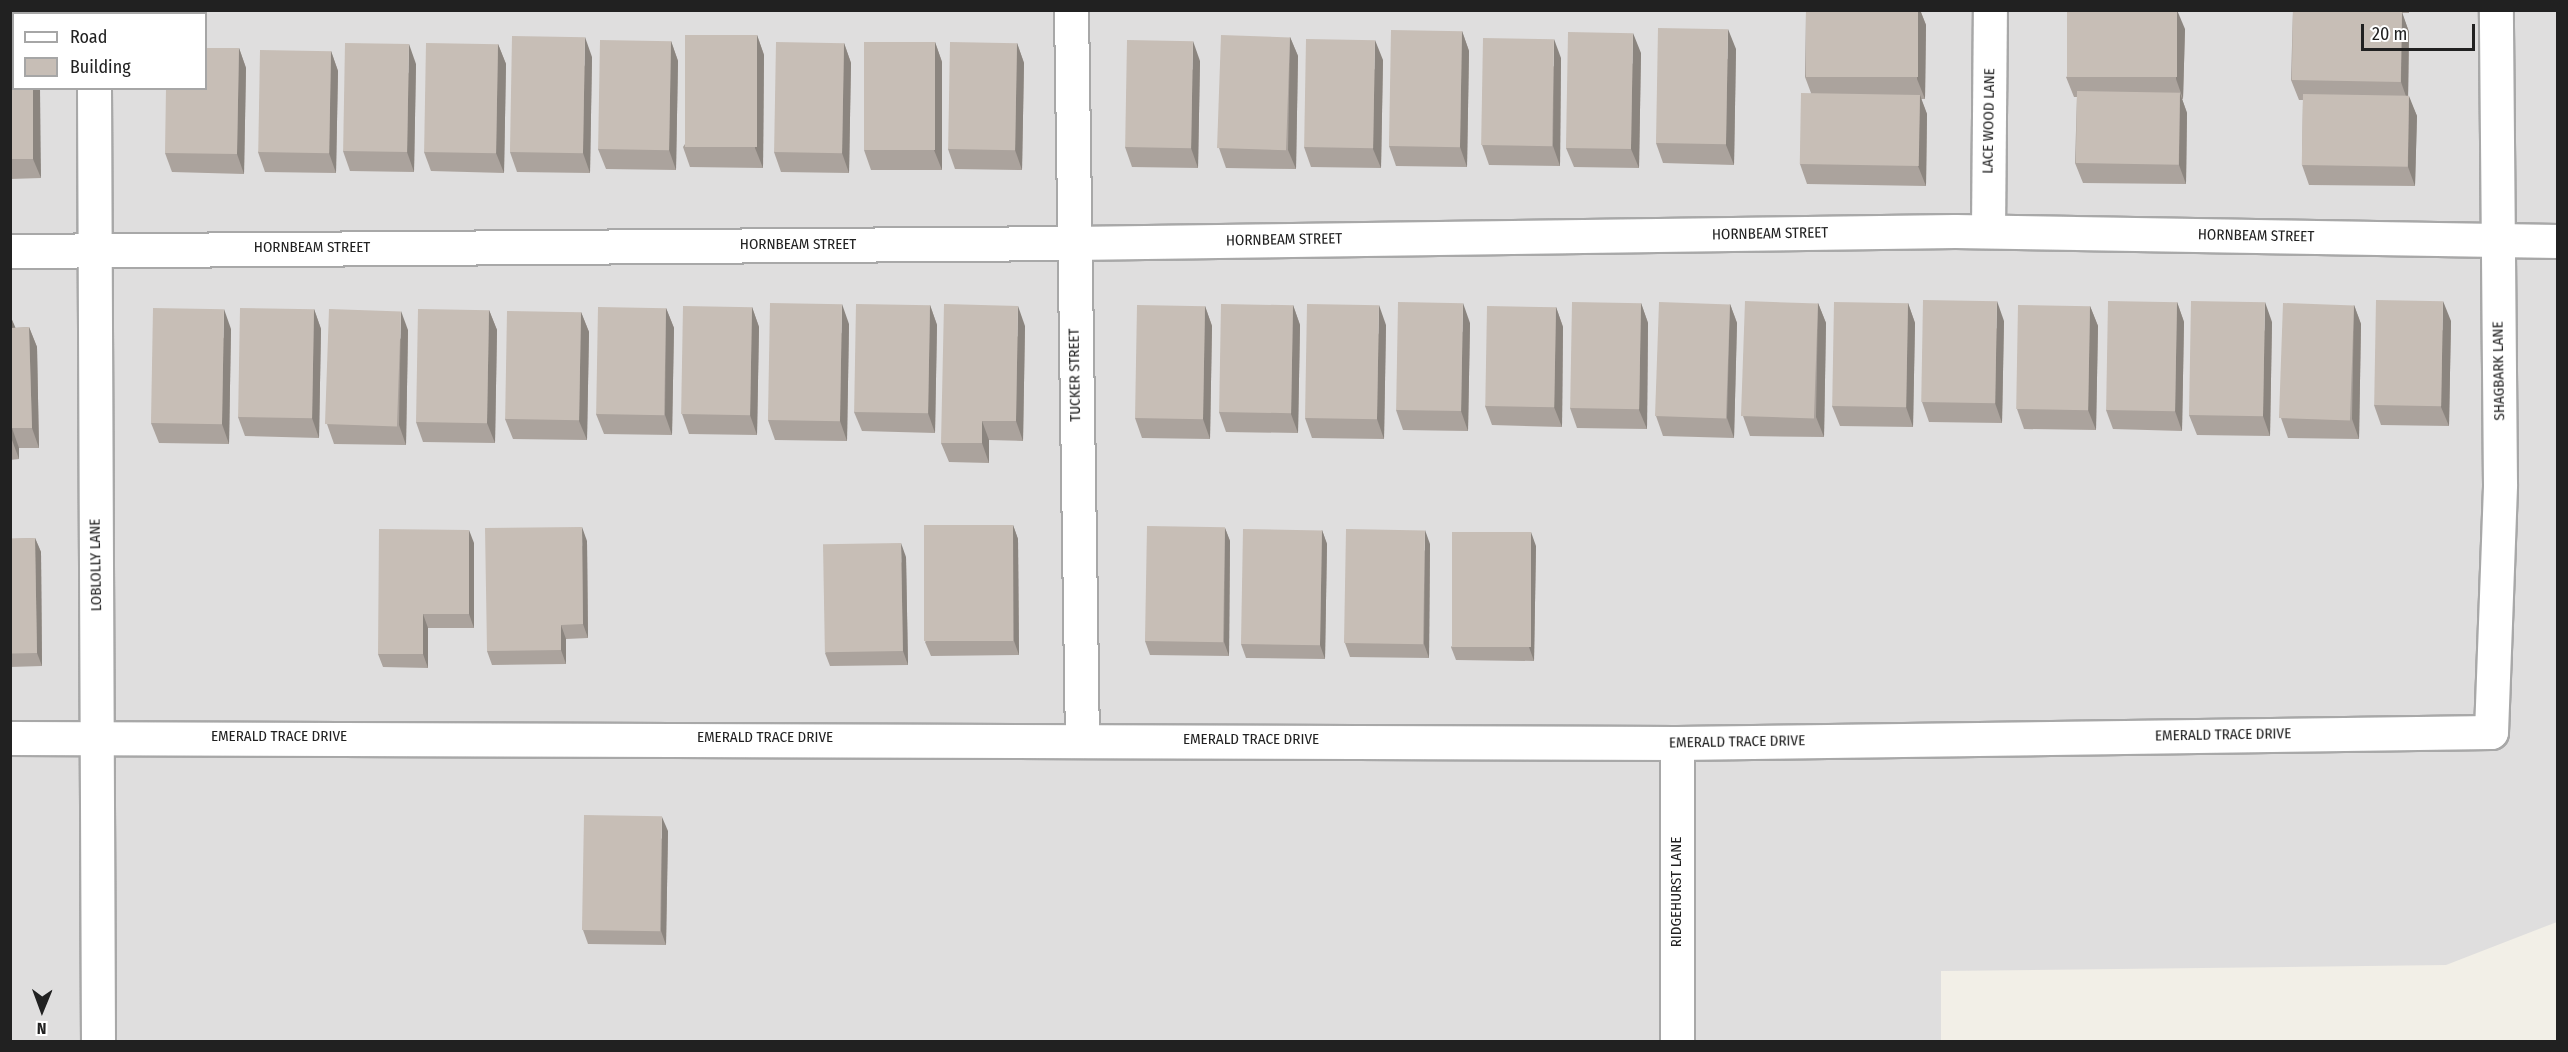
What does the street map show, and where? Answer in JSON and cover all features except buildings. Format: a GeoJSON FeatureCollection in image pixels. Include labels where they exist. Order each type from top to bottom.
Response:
{"type":"FeatureCollection","features":[{"type":"Feature","properties":{"kind":"street","name":"TUCKER STREET"},"geometry":{"type":"LineString","coordinates":[[1071,10],[1072,243],[1082,739]]}},
{"type":"Feature","properties":{"kind":"street","name":"LACE WOOD LANE"},"geometry":{"type":"LineString","coordinates":[[1988,231],[1990,10]]}},
{"type":"Feature","properties":{"kind":"street","name":"SHAGBARK LANE"},"geometry":{"type":"LineString","coordinates":[[2492,732],[2500,484],[2496,10]]}},
{"type":"Feature","properties":{"kind":"street","name":"LOBLOLLY LANE"},"geometry":{"type":"LineString","coordinates":[[94,90],[98,1041]]}},
{"type":"Feature","properties":{"kind":"street","name":"HORNBEAM STREET"},"geometry":{"type":"LineString","coordinates":[[10,251],[1072,243],[1988,231],[2558,241]]}},
{"type":"Feature","properties":{"kind":"street","name":"EMERALD TRACE DRIVE"},"geometry":{"type":"LineString","coordinates":[[10,738],[1082,739],[1677,743],[2492,732]]}},
{"type":"Feature","properties":{"kind":"street","name":"RIDGEHURST LANE"},"geometry":{"type":"LineString","coordinates":[[1677,743],[1677,1041]]}},
{"type":"Feature","properties":{"kind":"shaded area"},"geometry":{"type":"Polygon","coordinates":[[[10,11],[2557,11],[2557,922],[2446,965],[1941,971],[1941,1042],[11,1041],[10,11]]]}}]}
